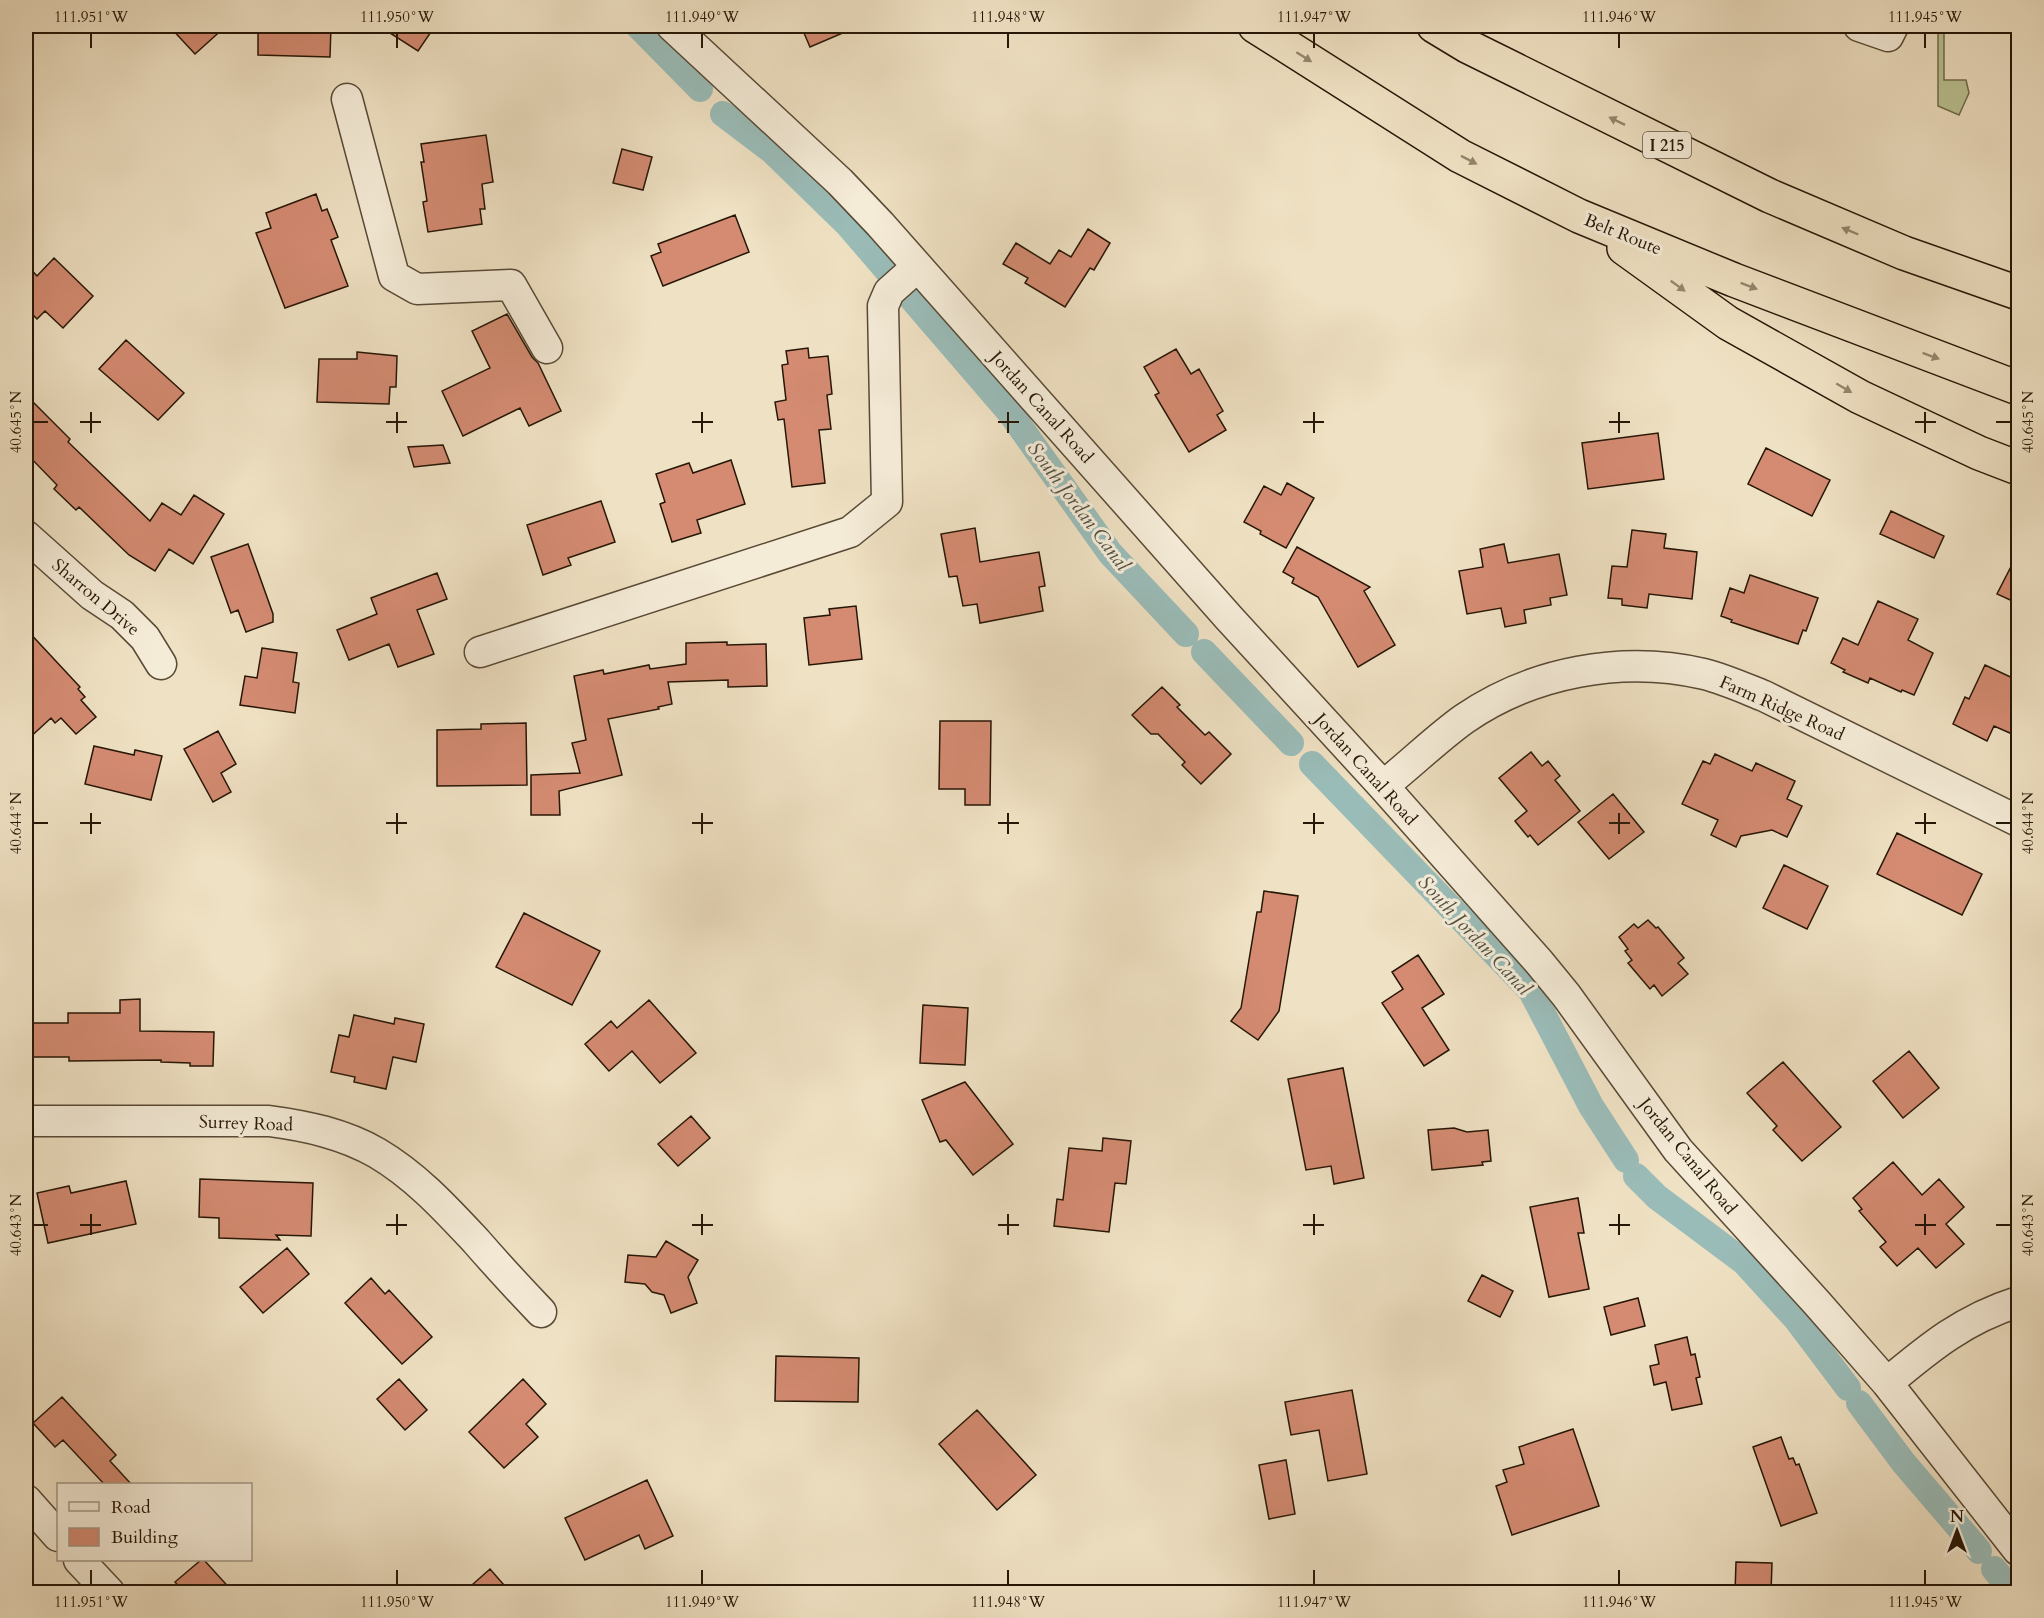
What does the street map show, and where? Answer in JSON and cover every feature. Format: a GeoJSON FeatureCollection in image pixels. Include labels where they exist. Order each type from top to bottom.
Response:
{"type":"FeatureCollection","features":[{"type":"Feature","properties":{"kind":"highway","name":"Belt Route"},"geometry":{"type":"LineString","coordinates":[[1255,26],[1460,156],[1579,216],[1734,280],[2019,388]]}},
{"type":"Feature","properties":{"kind":"highway","name":"I 215"},"geometry":{"type":"LineString","coordinates":[[1434,26],[1467,46],[1770,196],[1904,254],[2019,293]]}},
{"type":"Feature","properties":{"kind":"highway"},"geometry":{"type":"LineString","coordinates":[[1579,216],[1728,322],[1860,397],[1979,453],[2019,468]]}},
{"type":"Feature","properties":{"kind":"highway"},"geometry":{"type":"LineString","coordinates":[[1904,254],[2019,278]]}},
{"type":"Feature","properties":{"kind":"street","name":"Jordan Canal Road"},"geometry":{"type":"LineString","coordinates":[[672,26],[840,182],[1383,786],[1566,995],[1678,1150],[1887,1383],[2019,1550]]}},
{"type":"Feature","properties":{"kind":"street"},"geometry":{"type":"LineString","coordinates":[[1859,26],[1888,36],[1893,26]]}},
{"type":"Feature","properties":{"kind":"street"},"geometry":{"type":"LineString","coordinates":[[347,99],[394,276],[417,289],[511,285],[547,348]]}},
{"type":"Feature","properties":{"kind":"street"},"geometry":{"type":"LineString","coordinates":[[480,652],[850,532],[887,502],[883,306],[889,292],[917,267]]}},
{"type":"Feature","properties":{"kind":"street","name":"Sharron Drive"},"geometry":{"type":"LineString","coordinates":[[26,536],[92,595],[122,615],[145,638],[161,664]]}},
{"type":"Feature","properties":{"kind":"street","name":"Farm Ridge Road"},"geometry":{"type":"LineString","coordinates":[[1383,786],[1463,720],[1492,701],[1556,676],[1628,666],[1703,674],[1734,683],[2019,821]]}},
{"type":"Feature","properties":{"kind":"street","name":"Surrey Road"},"geometry":{"type":"LineString","coordinates":[[26,1121],[268,1121],[304,1125],[339,1136],[377,1153],[412,1178],[445,1207],[541,1312]]}},
{"type":"Feature","properties":{"kind":"street"},"geometry":{"type":"LineString","coordinates":[[1887,1383],[1962,1325],[1993,1310],[2019,1302]]}},
{"type":"Feature","properties":{"kind":"street"},"geometry":{"type":"LineString","coordinates":[[26,1500],[57,1535]]}},
{"type":"Feature","properties":{"kind":"street"},"geometry":{"type":"LineString","coordinates":[[81,1561],[109,1593]]}},
{"type":"Feature","properties":{"kind":"green space"},"geometry":{"type":"Polygon","coordinates":[[[1938,26],[1944,26],[1944,80],[1966,80],[1969,93],[1959,115],[1938,106],[1938,26]]]}},
{"type":"Feature","properties":{"kind":"building"},"geometry":{"type":"Polygon","coordinates":[[[169,26],[226,26],[195,54],[169,26]]]}},
{"type":"Feature","properties":{"kind":"building"},"geometry":{"type":"Polygon","coordinates":[[[258,26],[331,26],[330,57],[258,55],[258,26]]]}},
{"type":"Feature","properties":{"kind":"building"},"geometry":{"type":"Polygon","coordinates":[[[379,26],[435,26],[418,51],[379,26]]]}},
{"type":"Feature","properties":{"kind":"building"},"geometry":{"type":"Polygon","coordinates":[[[801,26],[859,26],[810,47],[801,26]]]}},
{"type":"Feature","properties":{"kind":"building"},"geometry":{"type":"Polygon","coordinates":[[[486,135],[493,182],[482,184],[485,209],[480,209],[482,224],[428,232],[423,202],[427,201],[421,162],[424,162],[421,144],[486,135]]]}},
{"type":"Feature","properties":{"kind":"building"},"geometry":{"type":"Polygon","coordinates":[[[622,149],[652,157],[643,190],[613,183],[622,149]]]}},
{"type":"Feature","properties":{"kind":"building"},"geometry":{"type":"Polygon","coordinates":[[[316,194],[322,211],[327,209],[338,237],[331,240],[348,286],[285,308],[256,233],[271,228],[266,213],[316,194]]]}},
{"type":"Feature","properties":{"kind":"building"},"geometry":{"type":"Polygon","coordinates":[[[735,215],[749,252],[663,286],[651,256],[661,252],[658,244],[735,215]]]}},
{"type":"Feature","properties":{"kind":"building"},"geometry":{"type":"Polygon","coordinates":[[[1088,229],[1110,243],[1094,270],[1090,268],[1065,307],[1025,283],[1028,278],[1003,264],[1016,243],[1050,264],[1059,250],[1071,257],[1088,229]]]}},
{"type":"Feature","properties":{"kind":"building"},"geometry":{"type":"Polygon","coordinates":[[[54,258],[93,296],[63,328],[45,311],[37,319],[26,308],[26,264],[37,276],[54,258]]]}},
{"type":"Feature","properties":{"kind":"building"},"geometry":{"type":"Polygon","coordinates":[[[507,314],[532,357],[538,363],[561,411],[529,426],[520,408],[463,436],[442,391],[490,368],[472,331],[507,314]]]}},
{"type":"Feature","properties":{"kind":"building"},"geometry":{"type":"Polygon","coordinates":[[[126,340],[184,393],[158,420],[99,369],[126,340]]]}},
{"type":"Feature","properties":{"kind":"building"},"geometry":{"type":"Polygon","coordinates":[[[808,348],[809,358],[828,356],[832,394],[827,395],[831,429],[819,430],[825,483],[792,487],[784,419],[778,420],[775,402],[786,400],[782,365],[788,364],[786,351],[808,348]]]}},
{"type":"Feature","properties":{"kind":"building"},"geometry":{"type":"Polygon","coordinates":[[[1176,349],[1191,374],[1199,369],[1223,411],[1217,415],[1226,430],[1189,452],[1155,395],[1159,393],[1144,367],[1176,349]]]}},
{"type":"Feature","properties":{"kind":"building"},"geometry":{"type":"Polygon","coordinates":[[[357,352],[397,356],[396,387],[390,387],[389,404],[317,402],[319,359],[357,359],[357,352]]]}},
{"type":"Feature","properties":{"kind":"building"},"geometry":{"type":"Polygon","coordinates":[[[26,395],[70,439],[68,442],[150,521],[162,503],[181,515],[194,495],[224,514],[193,564],[169,549],[155,571],[129,555],[79,507],[76,510],[54,489],[57,485],[26,453],[26,395]]]}},
{"type":"Feature","properties":{"kind":"building"},"geometry":{"type":"Polygon","coordinates":[[[1658,433],[1664,479],[1588,489],[1582,443],[1658,433]]]}},
{"type":"Feature","properties":{"kind":"building"},"geometry":{"type":"Polygon","coordinates":[[[443,445],[450,463],[414,467],[408,447],[443,445]]]}},
{"type":"Feature","properties":{"kind":"building"},"geometry":{"type":"Polygon","coordinates":[[[1766,448],[1830,480],[1812,516],[1748,484],[1766,448]]]}},
{"type":"Feature","properties":{"kind":"building"},"geometry":{"type":"Polygon","coordinates":[[[731,460],[745,504],[697,520],[701,533],[672,542],[660,504],[665,502],[656,474],[689,463],[693,473],[731,460]]]}},
{"type":"Feature","properties":{"kind":"building"},"geometry":{"type":"Polygon","coordinates":[[[1287,483],[1314,498],[1286,548],[1244,522],[1264,486],[1281,495],[1287,483]]]}},
{"type":"Feature","properties":{"kind":"building"},"geometry":{"type":"Polygon","coordinates":[[[601,501],[615,542],[568,558],[571,565],[543,575],[527,525],[601,501]]]}},
{"type":"Feature","properties":{"kind":"building"},"geometry":{"type":"Polygon","coordinates":[[[1891,511],[1944,536],[1934,558],[1880,534],[1891,511]]]}},
{"type":"Feature","properties":{"kind":"building"},"geometry":{"type":"Polygon","coordinates":[[[975,528],[980,562],[1039,552],[1045,586],[1039,587],[1043,611],[980,623],[977,604],[963,606],[957,576],[949,577],[941,534],[975,528]]]}},
{"type":"Feature","properties":{"kind":"building"},"geometry":{"type":"Polygon","coordinates":[[[1632,530],[1666,534],[1664,548],[1697,552],[1692,599],[1649,594],[1647,608],[1622,605],[1622,599],[1608,598],[1612,566],[1627,567],[1632,530]]]}},
{"type":"Feature","properties":{"kind":"building"},"geometry":{"type":"Polygon","coordinates":[[[248,544],[273,614],[273,622],[246,632],[238,610],[231,613],[211,557],[248,544]]]}},
{"type":"Feature","properties":{"kind":"building"},"geometry":{"type":"Polygon","coordinates":[[[1504,544],[1508,563],[1559,554],[1567,595],[1550,598],[1551,605],[1524,610],[1526,623],[1505,627],[1501,608],[1467,614],[1459,571],[1483,567],[1480,549],[1504,544]]]}},
{"type":"Feature","properties":{"kind":"building"},"geometry":{"type":"Polygon","coordinates":[[[1297,547],[1370,587],[1364,591],[1395,645],[1358,667],[1318,597],[1292,583],[1294,578],[1283,572],[1297,547]]]}},
{"type":"Feature","properties":{"kind":"building"},"geometry":{"type":"Polygon","coordinates":[[[2019,551],[2019,604],[1997,594],[2019,551]]]}},
{"type":"Feature","properties":{"kind":"building"},"geometry":{"type":"Polygon","coordinates":[[[437,573],[447,599],[417,610],[434,654],[398,667],[389,644],[349,660],[337,630],[377,614],[371,598],[437,573]]]}},
{"type":"Feature","properties":{"kind":"building"},"geometry":{"type":"Polygon","coordinates":[[[1750,575],[1818,598],[1806,631],[1803,630],[1798,644],[1731,622],[1732,620],[1721,616],[1730,588],[1744,593],[1750,575]]]}},
{"type":"Feature","properties":{"kind":"building"},"geometry":{"type":"Polygon","coordinates":[[[1878,601],[1918,619],[1908,640],[1933,653],[1914,695],[1902,690],[1901,692],[1870,678],[1868,683],[1843,672],[1845,670],[1831,663],[1843,638],[1858,645],[1878,601]]]}},
{"type":"Feature","properties":{"kind":"building"},"geometry":{"type":"Polygon","coordinates":[[[856,606],[862,659],[809,665],[804,618],[830,615],[829,609],[856,606]]]}},
{"type":"Feature","properties":{"kind":"building"},"geometry":{"type":"Polygon","coordinates":[[[26,629],[80,687],[78,689],[85,697],[81,700],[96,717],[76,734],[61,718],[55,723],[51,718],[26,741],[26,629]]]}},
{"type":"Feature","properties":{"kind":"building"},"geometry":{"type":"Polygon","coordinates":[[[727,642],[727,645],[766,644],[767,686],[728,687],[728,680],[668,682],[672,704],[658,707],[659,709],[608,719],[622,775],[559,791],[560,815],[531,815],[531,775],[580,773],[572,743],[586,740],[574,676],[603,670],[604,674],[649,665],[650,669],[686,664],[686,643],[727,642]]]}},
{"type":"Feature","properties":{"kind":"building"},"geometry":{"type":"Polygon","coordinates":[[[262,648],[297,653],[293,682],[299,683],[295,713],[240,705],[245,676],[257,678],[262,648]]]}},
{"type":"Feature","properties":{"kind":"building"},"geometry":{"type":"Polygon","coordinates":[[[1985,665],[2019,681],[2019,737],[1994,726],[1987,741],[1953,724],[1965,697],[1969,699],[1985,665]]]}},
{"type":"Feature","properties":{"kind":"building"},"geometry":{"type":"Polygon","coordinates":[[[1162,687],[1180,705],[1177,707],[1205,735],[1209,732],[1231,754],[1201,784],[1182,765],[1185,762],[1158,734],[1151,734],[1132,715],[1162,687]]]}},
{"type":"Feature","properties":{"kind":"building"},"geometry":{"type":"Polygon","coordinates":[[[940,721],[991,721],[990,805],[965,805],[965,789],[939,789],[940,721]]]}},
{"type":"Feature","properties":{"kind":"building"},"geometry":{"type":"Polygon","coordinates":[[[526,723],[527,785],[437,786],[437,730],[481,729],[481,724],[526,723]]]}},
{"type":"Feature","properties":{"kind":"building"},"geometry":{"type":"Polygon","coordinates":[[[218,731],[236,764],[221,773],[231,792],[213,802],[184,749],[218,731]]]}},
{"type":"Feature","properties":{"kind":"building"},"geometry":{"type":"Polygon","coordinates":[[[94,746],[134,755],[135,750],[162,756],[151,800],[85,784],[94,746]]]}},
{"type":"Feature","properties":{"kind":"building"},"geometry":{"type":"Polygon","coordinates":[[[1531,752],[1542,766],[1548,761],[1560,776],[1555,780],[1580,811],[1538,845],[1515,821],[1527,811],[1499,778],[1531,752]]]}},
{"type":"Feature","properties":{"kind":"building"},"geometry":{"type":"Polygon","coordinates":[[[1715,754],[1752,771],[1756,763],[1795,781],[1787,799],[1802,806],[1787,837],[1772,830],[1741,836],[1736,847],[1711,835],[1718,820],[1682,804],[1703,761],[1710,764],[1715,754]]]}},
{"type":"Feature","properties":{"kind":"building"},"geometry":{"type":"Polygon","coordinates":[[[1613,794],[1644,832],[1609,859],[1578,822],[1613,794]]]}},
{"type":"Feature","properties":{"kind":"building"},"geometry":{"type":"Polygon","coordinates":[[[1897,833],[1982,874],[1962,915],[1877,874],[1897,833]]]}},
{"type":"Feature","properties":{"kind":"building"},"geometry":{"type":"Polygon","coordinates":[[[1784,865],[1828,886],[1807,929],[1763,908],[1784,865]]]}},
{"type":"Feature","properties":{"kind":"building"},"geometry":{"type":"Polygon","coordinates":[[[1264,891],[1298,896],[1279,1011],[1258,1040],[1231,1021],[1241,1008],[1257,912],[1261,912],[1264,891]]]}},
{"type":"Feature","properties":{"kind":"building"},"geometry":{"type":"Polygon","coordinates":[[[524,913],[600,951],[572,1005],[496,967],[524,913]]]}},
{"type":"Feature","properties":{"kind":"building"},"geometry":{"type":"Polygon","coordinates":[[[1648,920],[1656,928],[1658,927],[1684,958],[1678,963],[1688,974],[1662,996],[1654,985],[1650,989],[1628,963],[1632,960],[1625,951],[1628,949],[1619,937],[1634,924],[1638,928],[1648,920]]]}},
{"type":"Feature","properties":{"kind":"building"},"geometry":{"type":"Polygon","coordinates":[[[1418,955],[1444,994],[1422,1008],[1449,1050],[1424,1066],[1382,1003],[1403,989],[1392,972],[1418,955]]]}},
{"type":"Feature","properties":{"kind":"building"},"geometry":{"type":"Polygon","coordinates":[[[140,999],[140,1031],[214,1032],[213,1066],[190,1066],[190,1063],[161,1062],[161,1060],[69,1061],[69,1057],[26,1057],[26,1023],[68,1023],[68,1013],[120,1013],[120,1000],[140,999]]]}},
{"type":"Feature","properties":{"kind":"building"},"geometry":{"type":"Polygon","coordinates":[[[649,1000],[696,1053],[660,1083],[632,1051],[609,1071],[585,1044],[611,1021],[617,1028],[649,1000]]]}},
{"type":"Feature","properties":{"kind":"building"},"geometry":{"type":"Polygon","coordinates":[[[923,1005],[968,1008],[965,1065],[920,1063],[923,1005]]]}},
{"type":"Feature","properties":{"kind":"building"},"geometry":{"type":"Polygon","coordinates":[[[354,1015],[394,1024],[395,1018],[424,1024],[416,1062],[393,1057],[386,1089],[354,1082],[355,1077],[331,1072],[339,1035],[349,1037],[354,1015]]]}},
{"type":"Feature","properties":{"kind":"building"},"geometry":{"type":"Polygon","coordinates":[[[1909,1051],[1939,1088],[1903,1118],[1873,1081],[1909,1051]]]}},
{"type":"Feature","properties":{"kind":"building"},"geometry":{"type":"Polygon","coordinates":[[[1783,1062],[1841,1127],[1802,1161],[1773,1130],[1777,1126],[1747,1093],[1783,1062]]]}},
{"type":"Feature","properties":{"kind":"building"},"geometry":{"type":"Polygon","coordinates":[[[1343,1068],[1364,1178],[1334,1184],[1331,1166],[1306,1170],[1288,1079],[1343,1068]]]}},
{"type":"Feature","properties":{"kind":"building"},"geometry":{"type":"Polygon","coordinates":[[[965,1082],[1013,1144],[973,1175],[946,1140],[940,1142],[922,1100],[965,1082]]]}},
{"type":"Feature","properties":{"kind":"building"},"geometry":{"type":"Polygon","coordinates":[[[691,1116],[710,1138],[678,1166],[658,1144],[691,1116]]]}},
{"type":"Feature","properties":{"kind":"building"},"geometry":{"type":"Polygon","coordinates":[[[1454,1128],[1467,1132],[1488,1130],[1491,1161],[1482,1162],[1483,1165],[1432,1170],[1428,1130],[1454,1128]]]}},
{"type":"Feature","properties":{"kind":"building"},"geometry":{"type":"Polygon","coordinates":[[[1103,1138],[1131,1141],[1126,1184],[1115,1183],[1109,1232],[1054,1226],[1057,1199],[1063,1200],[1069,1148],[1102,1151],[1103,1138]]]}},
{"type":"Feature","properties":{"kind":"building"},"geometry":{"type":"Polygon","coordinates":[[[1893,1162],[1922,1195],[1939,1179],[1964,1207],[1946,1224],[1964,1244],[1936,1268],[1918,1248],[1897,1266],[1880,1247],[1886,1242],[1859,1211],[1862,1209],[1853,1198],[1893,1162]]]}},
{"type":"Feature","properties":{"kind":"building"},"geometry":{"type":"Polygon","coordinates":[[[200,1179],[313,1183],[311,1236],[276,1235],[280,1240],[219,1238],[219,1218],[199,1217],[200,1179]]]}},
{"type":"Feature","properties":{"kind":"building"},"geometry":{"type":"Polygon","coordinates":[[[126,1181],[136,1224],[48,1243],[37,1193],[69,1186],[71,1193],[126,1181]]]}},
{"type":"Feature","properties":{"kind":"building"},"geometry":{"type":"Polygon","coordinates":[[[1578,1198],[1584,1233],[1578,1233],[1589,1289],[1549,1297],[1530,1207],[1578,1198]]]}},
{"type":"Feature","properties":{"kind":"building"},"geometry":{"type":"Polygon","coordinates":[[[666,1241],[698,1260],[688,1277],[697,1303],[671,1313],[664,1295],[652,1292],[645,1284],[625,1282],[628,1255],[656,1257],[666,1241]]]}},
{"type":"Feature","properties":{"kind":"building"},"geometry":{"type":"Polygon","coordinates":[[[287,1248],[309,1274],[263,1313],[240,1287],[287,1248]]]}},
{"type":"Feature","properties":{"kind":"building"},"geometry":{"type":"Polygon","coordinates":[[[1482,1275],[1513,1291],[1500,1317],[1468,1301],[1482,1275]]]}},
{"type":"Feature","properties":{"kind":"building"},"geometry":{"type":"Polygon","coordinates":[[[371,1278],[385,1294],[389,1290],[432,1337],[402,1364],[345,1303],[371,1278]]]}},
{"type":"Feature","properties":{"kind":"building"},"geometry":{"type":"Polygon","coordinates":[[[1638,1298],[1645,1326],[1611,1335],[1604,1307],[1638,1298]]]}},
{"type":"Feature","properties":{"kind":"building"},"geometry":{"type":"Polygon","coordinates":[[[1687,1337],[1691,1355],[1695,1354],[1700,1377],[1696,1378],[1702,1404],[1672,1410],[1666,1382],[1654,1385],[1650,1366],[1659,1364],[1655,1345],[1687,1337]]]}},
{"type":"Feature","properties":{"kind":"building"},"geometry":{"type":"Polygon","coordinates":[[[776,1356],[859,1358],[858,1402],[775,1401],[776,1356]]]}},
{"type":"Feature","properties":{"kind":"building"},"geometry":{"type":"Polygon","coordinates":[[[399,1379],[427,1410],[405,1430],[377,1399],[399,1379]]]}},
{"type":"Feature","properties":{"kind":"building"},"geometry":{"type":"Polygon","coordinates":[[[523,1379],[546,1404],[526,1424],[538,1437],[504,1468],[469,1432],[523,1379]]]}},
{"type":"Feature","properties":{"kind":"building"},"geometry":{"type":"Polygon","coordinates":[[[1352,1390],[1367,1474],[1328,1481],[1319,1430],[1291,1435],[1285,1402],[1352,1390]]]}},
{"type":"Feature","properties":{"kind":"building"},"geometry":{"type":"Polygon","coordinates":[[[62,1397],[116,1455],[110,1461],[130,1483],[103,1483],[63,1440],[55,1447],[33,1423],[62,1397]]]}},
{"type":"Feature","properties":{"kind":"building"},"geometry":{"type":"Polygon","coordinates":[[[977,1410],[1036,1475],[997,1510],[939,1444],[977,1410]]]}},
{"type":"Feature","properties":{"kind":"building"},"geometry":{"type":"Polygon","coordinates":[[[1573,1429],[1599,1506],[1512,1535],[1496,1486],[1507,1482],[1503,1470],[1524,1464],[1519,1447],[1573,1429]]]}},
{"type":"Feature","properties":{"kind":"building"},"geometry":{"type":"Polygon","coordinates":[[[1781,1437],[1789,1459],[1793,1458],[1796,1465],[1799,1464],[1817,1513],[1781,1526],[1753,1447],[1781,1437]]]}},
{"type":"Feature","properties":{"kind":"building"},"geometry":{"type":"Polygon","coordinates":[[[1286,1460],[1295,1514],[1269,1519],[1259,1465],[1286,1460]]]}},
{"type":"Feature","properties":{"kind":"building"},"geometry":{"type":"Polygon","coordinates":[[[647,1480],[673,1536],[645,1549],[639,1535],[585,1560],[565,1518],[647,1480]]]}},
{"type":"Feature","properties":{"kind":"building"},"geometry":{"type":"Polygon","coordinates":[[[200,1561],[205,1561],[234,1593],[185,1593],[175,1582],[200,1561]]]}},
{"type":"Feature","properties":{"kind":"building"},"geometry":{"type":"Polygon","coordinates":[[[1736,1562],[1772,1563],[1771,1593],[1735,1593],[1736,1562]]]}},
{"type":"Feature","properties":{"kind":"building"},"geometry":{"type":"Polygon","coordinates":[[[490,1569],[511,1593],[463,1593],[490,1569]]]}},
{"type":"Feature","properties":{"kind":"waterway","name":"South Jordan Canal"},"geometry":{"type":"LineString","coordinates":[[638,26],[700,89]]}},
{"type":"Feature","properties":{"kind":"waterway","name":"South Jordan Canal"},"geometry":{"type":"LineString","coordinates":[[723,114],[772,151],[848,225],[891,275]]}},
{"type":"Feature","properties":{"kind":"waterway","name":"South Jordan Canal"},"geometry":{"type":"LineString","coordinates":[[906,292],[1011,414],[1110,553],[1186,634]]}},
{"type":"Feature","properties":{"kind":"waterway","name":"South Jordan Canal"},"geometry":{"type":"LineString","coordinates":[[1204,652],[1291,743]]}},
{"type":"Feature","properties":{"kind":"waterway","name":"South Jordan Canal"},"geometry":{"type":"LineString","coordinates":[[1312,764],[1531,991],[1591,1106],[1626,1160]]}},
{"type":"Feature","properties":{"kind":"waterway","name":"South Jordan Canal"},"geometry":{"type":"LineString","coordinates":[[1636,1176],[1657,1197],[1744,1262],[1796,1319],[1848,1388]]}},
{"type":"Feature","properties":{"kind":"waterway","name":"South Jordan Canal"},"geometry":{"type":"LineString","coordinates":[[1859,1403],[1903,1462],[1979,1551]]}},
{"type":"Feature","properties":{"kind":"waterway","name":"South Jordan Canal"},"geometry":{"type":"LineString","coordinates":[[1994,1569],[2013,1592]]}}]}
